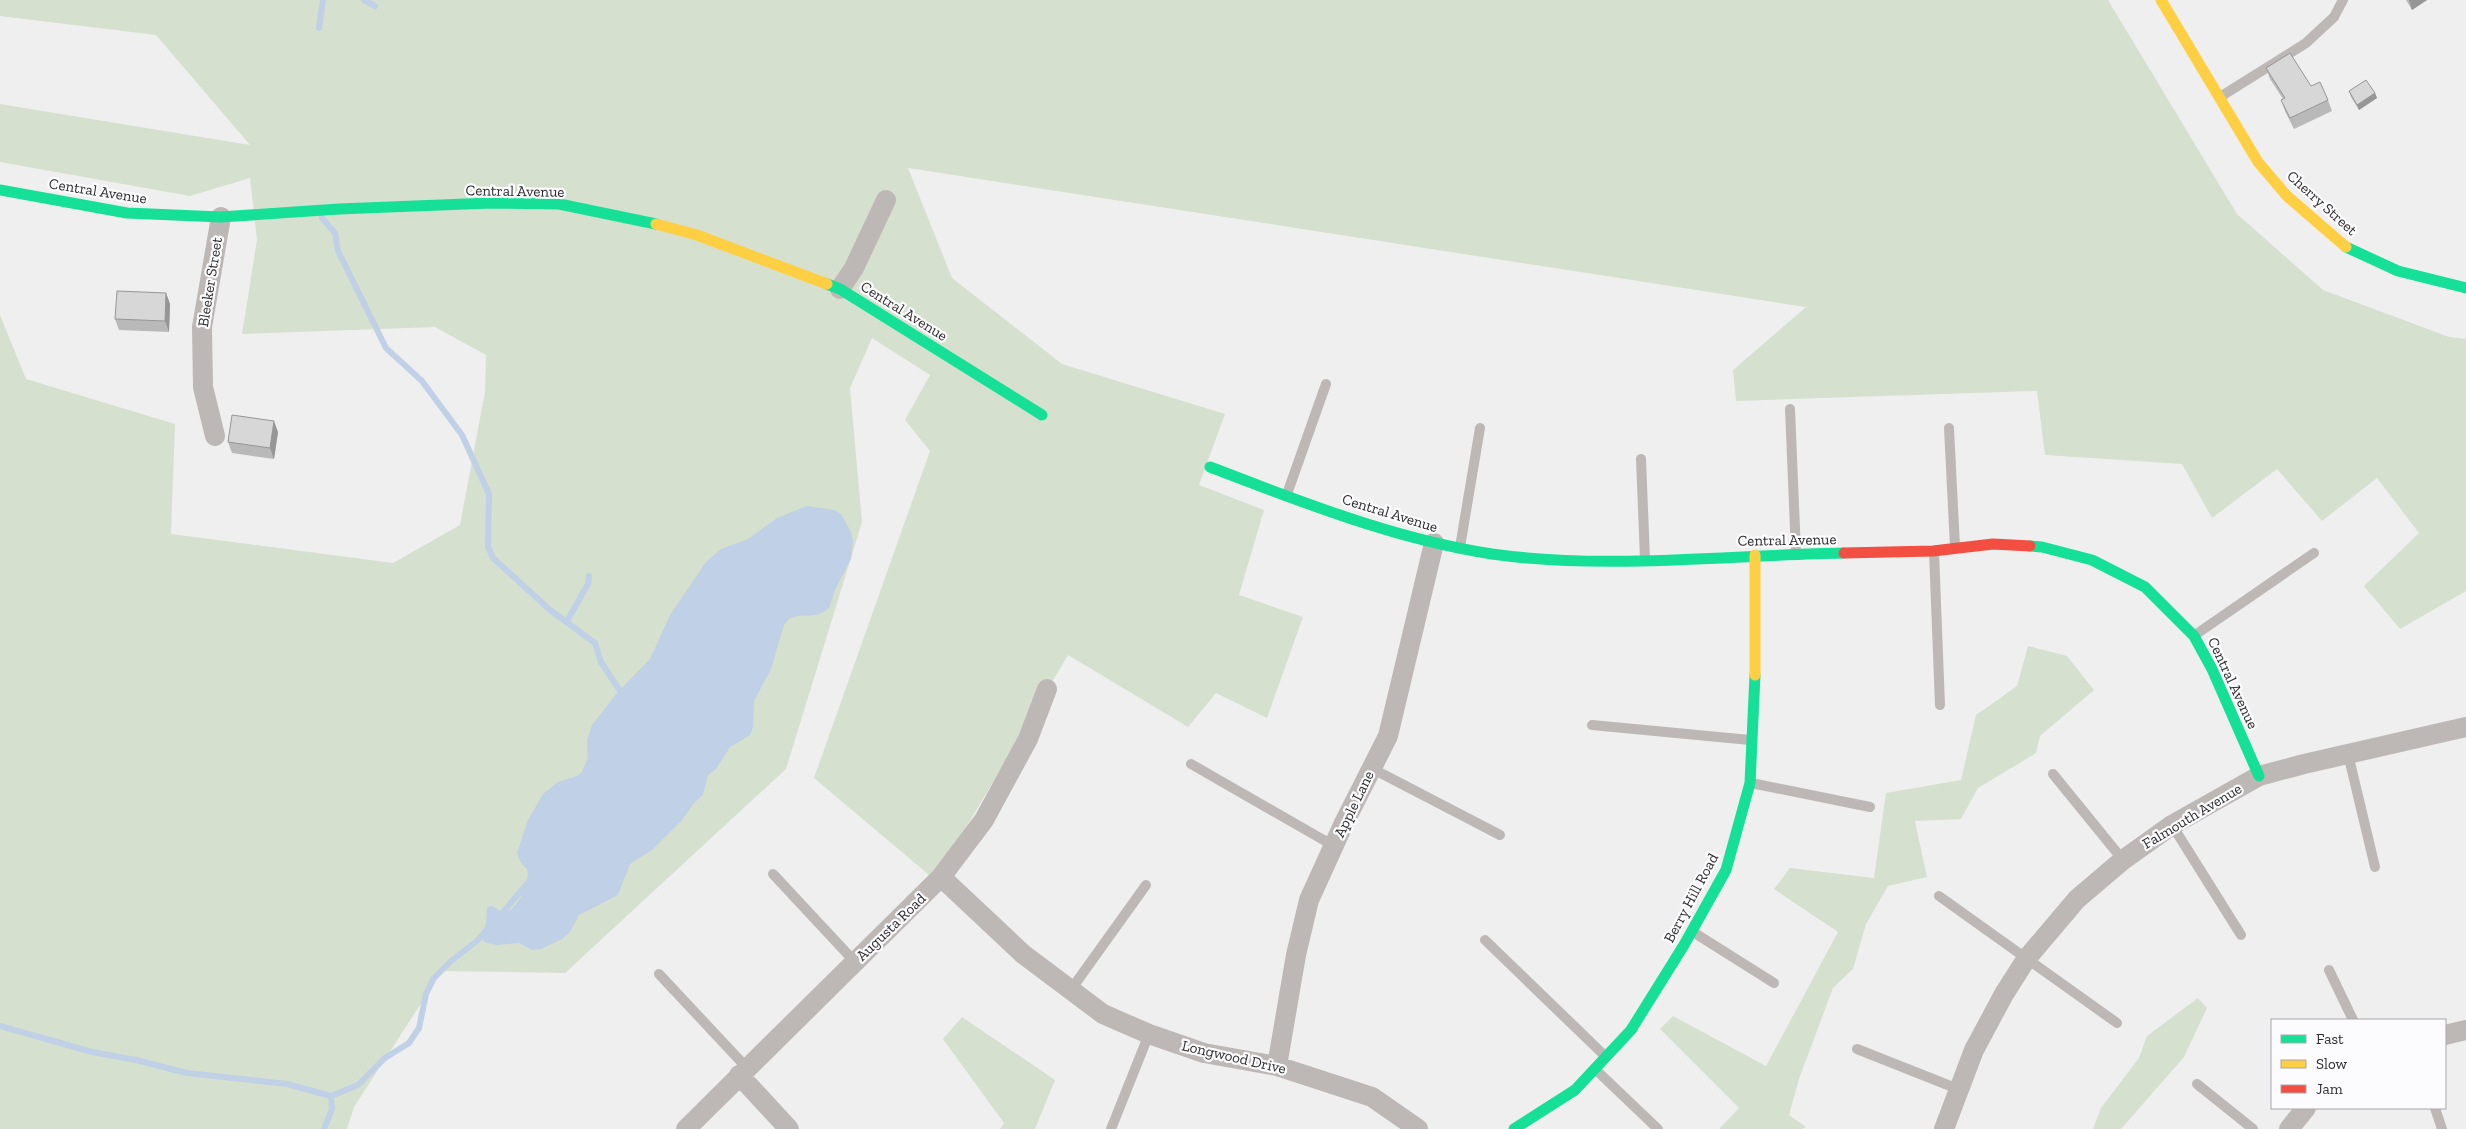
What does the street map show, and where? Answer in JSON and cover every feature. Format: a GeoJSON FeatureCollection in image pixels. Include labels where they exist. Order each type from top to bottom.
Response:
{"type":"FeatureCollection","features":[{"type":"Feature","properties":{"kind":"street","name":"Cherry Street"},"geometry":{"type":"LineString","coordinates":[[2160,0],[2258,162],[2288,196],[2349,249],[2398,272],[2466,288]]}},
{"type":"Feature","properties":{"kind":"street","name":"Central Avenue"},"geometry":{"type":"LineString","coordinates":[[0,190],[127,214],[221,217],[377,207],[492,203],[559,204],[641,220],[697,235],[840,289],[1042,415]]}},
{"type":"Feature","properties":{"kind":"street"},"geometry":{"type":"LineString","coordinates":[[840,289],[854,268],[886,200]]}},
{"type":"Feature","properties":{"kind":"street","name":"Bleeker Street"},"geometry":{"type":"LineString","coordinates":[[215,436],[203,387],[202,327],[221,217]]}},
{"type":"Feature","properties":{"kind":"street","name":"Central Avenue"},"geometry":{"type":"LineString","coordinates":[[1210,467],[1286,496],[1434,542],[1460,548],[1575,560],[1645,560],[1755,555],[1934,551],[1993,544],[2042,547],[2092,560],[2145,587],[2194,636],[2212,669],[2259,776]]}},
{"type":"Feature","properties":{"kind":"street","name":"Apple Lane"},"geometry":{"type":"LineString","coordinates":[[1277,1066],[1296,956],[1309,900],[1388,736],[1434,542]]}},
{"type":"Feature","properties":{"kind":"street","name":"Berry Hill Road"},"geometry":{"type":"LineString","coordinates":[[1514,1129],[1575,1090],[1631,1030],[1692,931],[1726,870],[1750,783],[1755,668],[1755,555]]}},
{"type":"Feature","properties":{"kind":"street","name":"Augusta Road"},"geometry":{"type":"LineString","coordinates":[[686,1129],[941,877],[984,820],[1028,739],[1047,689]]}},
{"type":"Feature","properties":{"kind":"street","name":"Falmouth Avenue"},"geometry":{"type":"LineString","coordinates":[[1944,1129],[1974,1050],[2004,994],[2027,958],[2077,898],[2123,860],[2172,825],[2259,776],[2466,727]]}},
{"type":"Feature","properties":{"kind":"street","name":"Longwood Drive"},"geometry":{"type":"LineString","coordinates":[[941,877],[1023,954],[1103,1014],[1150,1034],[1204,1053],[1277,1066],[1372,1097],[1418,1129]]}},
{"type":"Feature","properties":{"kind":"street"},"geometry":{"type":"LineString","coordinates":[[2446,1035],[2466,1030]]}},
{"type":"Feature","properties":{"kind":"street"},"geometry":{"type":"LineString","coordinates":[[743,1072],[790,1129]]}},
{"type":"Feature","properties":{"kind":"street"},"geometry":{"type":"LineString","coordinates":[[2289,1129],[2305,1109]]}},
{"type":"Feature","properties":{"kind":"lane"},"geometry":{"type":"LineString","coordinates":[[2218,98],[2306,43],[2334,17],[2343,0]]}},
{"type":"Feature","properties":{"kind":"lane"},"geometry":{"type":"LineString","coordinates":[[1286,496],[1326,384]]}},
{"type":"Feature","properties":{"kind":"lane"},"geometry":{"type":"LineString","coordinates":[[1790,409],[1796,555]]}},
{"type":"Feature","properties":{"kind":"lane"},"geometry":{"type":"LineString","coordinates":[[1460,548],[1480,428]]}},
{"type":"Feature","properties":{"kind":"lane"},"geometry":{"type":"LineString","coordinates":[[1949,428],[1955,547]]}},
{"type":"Feature","properties":{"kind":"lane"},"geometry":{"type":"LineString","coordinates":[[1641,459],[1645,560]]}},
{"type":"Feature","properties":{"kind":"lane"},"geometry":{"type":"LineString","coordinates":[[1934,551],[1940,706]]}},
{"type":"Feature","properties":{"kind":"lane"},"geometry":{"type":"LineString","coordinates":[[2194,636],[2314,552]]}},
{"type":"Feature","properties":{"kind":"lane"},"geometry":{"type":"LineString","coordinates":[[1592,725],[1751,740]]}},
{"type":"Feature","properties":{"kind":"lane"},"geometry":{"type":"LineString","coordinates":[[2348,754],[2375,867]]}},
{"type":"Feature","properties":{"kind":"lane"},"geometry":{"type":"LineString","coordinates":[[1191,764],[1334,846]]}},
{"type":"Feature","properties":{"kind":"lane"},"geometry":{"type":"LineString","coordinates":[[1371,768],[1500,835]]}},
{"type":"Feature","properties":{"kind":"lane"},"geometry":{"type":"LineString","coordinates":[[2054,774],[2123,860]]}},
{"type":"Feature","properties":{"kind":"lane"},"geometry":{"type":"LineString","coordinates":[[1750,783],[1870,807]]}},
{"type":"Feature","properties":{"kind":"lane"},"geometry":{"type":"LineString","coordinates":[[2172,825],[2241,935]]}},
{"type":"Feature","properties":{"kind":"lane"},"geometry":{"type":"LineString","coordinates":[[773,874],[855,962]]}},
{"type":"Feature","properties":{"kind":"lane"},"geometry":{"type":"LineString","coordinates":[[1070,991],[1146,885]]}},
{"type":"Feature","properties":{"kind":"lane"},"geometry":{"type":"LineString","coordinates":[[1939,896],[2117,1023]]}},
{"type":"Feature","properties":{"kind":"lane"},"geometry":{"type":"LineString","coordinates":[[1692,931],[1774,983]]}},
{"type":"Feature","properties":{"kind":"lane"},"geometry":{"type":"LineString","coordinates":[[1485,940],[1606,1056]]}},
{"type":"Feature","properties":{"kind":"lane"},"geometry":{"type":"LineString","coordinates":[[2329,970],[2353,1019]]}},
{"type":"Feature","properties":{"kind":"lane"},"geometry":{"type":"LineString","coordinates":[[660,974],[743,1072]]}},
{"type":"Feature","properties":{"kind":"lane"},"geometry":{"type":"LineString","coordinates":[[1111,1129],[1150,1034]]}},
{"type":"Feature","properties":{"kind":"lane"},"geometry":{"type":"LineString","coordinates":[[1857,1049],[1958,1089]]}},
{"type":"Feature","properties":{"kind":"lane"},"geometry":{"type":"LineString","coordinates":[[1595,1069],[1658,1129]]}},
{"type":"Feature","properties":{"kind":"lane"},"geometry":{"type":"LineString","coordinates":[[2198,1084],[2253,1129]]}},
{"type":"Feature","properties":{"kind":"lane"},"geometry":{"type":"LineString","coordinates":[[2435,1109],[2442,1129]]}},
{"type":"Feature","properties":{"kind":"green space"},"geometry":{"type":"Polygon","coordinates":[[[0,0],[2108,0],[2237,214],[2323,290],[2449,337],[2466,339],[2466,591],[2400,629],[2364,586],[2419,533],[2377,478],[2322,521],[2277,469],[2212,518],[2182,464],[2045,455],[2037,391],[1736,401],[1733,370],[1806,307],[908,168],[952,278],[1062,364],[1225,414],[1199,485],[1264,510],[1239,595],[1303,617],[1267,718],[1216,693],[1188,727],[1068,655],[935,880],[814,778],[930,451],[905,420],[930,375],[872,338],[850,388],[862,522],[786,769],[565,973],[442,971],[354,1107],[347,1129],[0,1129],[0,315],[26,379],[175,424],[171,534],[393,563],[460,525],[485,392],[486,355],[435,327],[242,334],[257,240],[250,178],[190,196],[0,162],[0,104],[250,145],[156,35],[0,16],[0,0]]]}},
{"type":"Feature","properties":{"kind":"green space"},"geometry":{"type":"Polygon","coordinates":[[[2028,646],[2067,656],[2094,690],[2040,736],[2036,753],[1978,788],[1961,819],[1915,821],[1927,877],[1888,886],[1866,924],[1853,969],[1833,988],[1799,1079],[1789,1115],[1806,1127],[1802,1129],[1719,1129],[1739,1108],[1660,1029],[1673,1016],[1766,1066],[1838,932],[1774,889],[1790,868],[1874,878],[1886,793],[1961,780],[1976,715],[2017,686],[2028,646]]]}},
{"type":"Feature","properties":{"kind":"green space"},"geometry":{"type":"Polygon","coordinates":[[[2198,998],[2207,1008],[2184,1057],[2121,1129],[2093,1129],[2101,1108],[2139,1058],[2147,1036],[2198,998]]]}},
{"type":"Feature","properties":{"kind":"green space"},"geometry":{"type":"Polygon","coordinates":[[[962,1017],[1055,1080],[1035,1129],[1000,1129],[1004,1123],[943,1039],[962,1017]]]}},
{"type":"Feature","properties":{"kind":"water"},"geometry":{"type":"Polygon","coordinates":[[[807,506],[834,510],[841,514],[851,532],[853,542],[851,559],[835,590],[829,608],[816,615],[794,617],[784,625],[771,669],[754,701],[753,727],[750,735],[730,747],[716,769],[708,775],[703,795],[694,803],[682,820],[652,850],[630,864],[618,895],[579,915],[570,932],[562,939],[541,949],[532,950],[519,943],[496,945],[484,942],[482,936],[486,923],[487,907],[493,906],[502,912],[509,911],[518,902],[525,888],[528,874],[527,869],[521,863],[517,853],[528,820],[543,794],[558,782],[577,776],[582,772],[588,758],[587,740],[592,725],[618,692],[650,659],[670,615],[706,562],[721,549],[748,539],[777,518],[807,506]]]}},
{"type":"Feature","properties":{"kind":"building"},"geometry":{"type":"Polygon","coordinates":[[[2290,53],[2311,86],[2320,82],[2328,100],[2290,118],[2281,100],[2285,98],[2266,68],[2290,53]]]}},
{"type":"Feature","properties":{"kind":"building"},"geometry":{"type":"Polygon","coordinates":[[[2366,80],[2375,93],[2357,105],[2349,91],[2366,80]]]}},
{"type":"Feature","properties":{"kind":"building"},"geometry":{"type":"Polygon","coordinates":[[[117,291],[166,293],[165,321],[115,319],[117,291]]]}},
{"type":"Feature","properties":{"kind":"building"},"geometry":{"type":"Polygon","coordinates":[[[232,415],[274,421],[270,448],[228,442],[232,415]]]}},
{"type":"Feature","properties":{"kind":"waterway"},"geometry":{"type":"LineString","coordinates":[[319,28],[323,0]]}},
{"type":"Feature","properties":{"kind":"waterway"},"geometry":{"type":"LineString","coordinates":[[364,0],[375,6]]}},
{"type":"Feature","properties":{"kind":"waterway"},"geometry":{"type":"LineString","coordinates":[[322,218],[335,233],[338,251],[386,348],[422,381],[462,435],[489,494],[488,547],[493,558],[550,610],[595,643],[601,662],[624,697]]}},
{"type":"Feature","properties":{"kind":"waterway"},"geometry":{"type":"LineString","coordinates":[[567,621],[588,584],[589,576]]}},
{"type":"Feature","properties":{"kind":"waterway"},"geometry":{"type":"LineString","coordinates":[[498,918],[532,878]]}},
{"type":"Feature","properties":{"kind":"waterway"},"geometry":{"type":"LineString","coordinates":[[0,1026],[92,1052],[136,1060],[187,1073],[287,1084],[331,1096],[358,1085],[385,1058],[409,1043],[419,1028],[426,994],[434,978],[486,931]]}},
{"type":"Feature","properties":{"kind":"waterway"},"geometry":{"type":"LineString","coordinates":[[324,1129],[332,1109],[331,1096]]}},
{"type":"Feature","properties":{"kind":"traffic: fast"},"geometry":{"type":"LineString","coordinates":[[0,190],[127,213],[221,217],[339,209],[491,203],[559,204],[656,224]]}},
{"type":"Feature","properties":{"kind":"traffic: fast"},"geometry":{"type":"LineString","coordinates":[[2346,247],[2398,271],[2466,288]]}},
{"type":"Feature","properties":{"kind":"traffic: fast"},"geometry":{"type":"LineString","coordinates":[[827,284],[840,289],[1042,415]]}},
{"type":"Feature","properties":{"kind":"traffic: fast"},"geometry":{"type":"LineString","coordinates":[[1210,467],[1314,506],[1384,529],[1420,539],[1492,554],[1535,559],[1623,561],[1844,553]]}},
{"type":"Feature","properties":{"kind":"traffic: fast"},"geometry":{"type":"LineString","coordinates":[[2030,546],[2042,547],[2092,560],[2145,587],[2194,636],[2212,669],[2259,776]]}},
{"type":"Feature","properties":{"kind":"traffic: fast"},"geometry":{"type":"LineString","coordinates":[[1514,1129],[1575,1090],[1631,1030],[1684,945],[1726,870],[1750,783],[1755,675]]}},
{"type":"Feature","properties":{"kind":"traffic: slow"},"geometry":{"type":"LineString","coordinates":[[2161,0],[2258,162],[2287,196],[2346,247]]}},
{"type":"Feature","properties":{"kind":"traffic: slow"},"geometry":{"type":"LineString","coordinates":[[656,224],[697,235],[827,284]]}},
{"type":"Feature","properties":{"kind":"traffic: slow"},"geometry":{"type":"LineString","coordinates":[[1755,555],[1755,675]]}},
{"type":"Feature","properties":{"kind":"traffic: jam"},"geometry":{"type":"LineString","coordinates":[[1844,553],[1933,551],[1993,544],[2030,546]]}}]}
